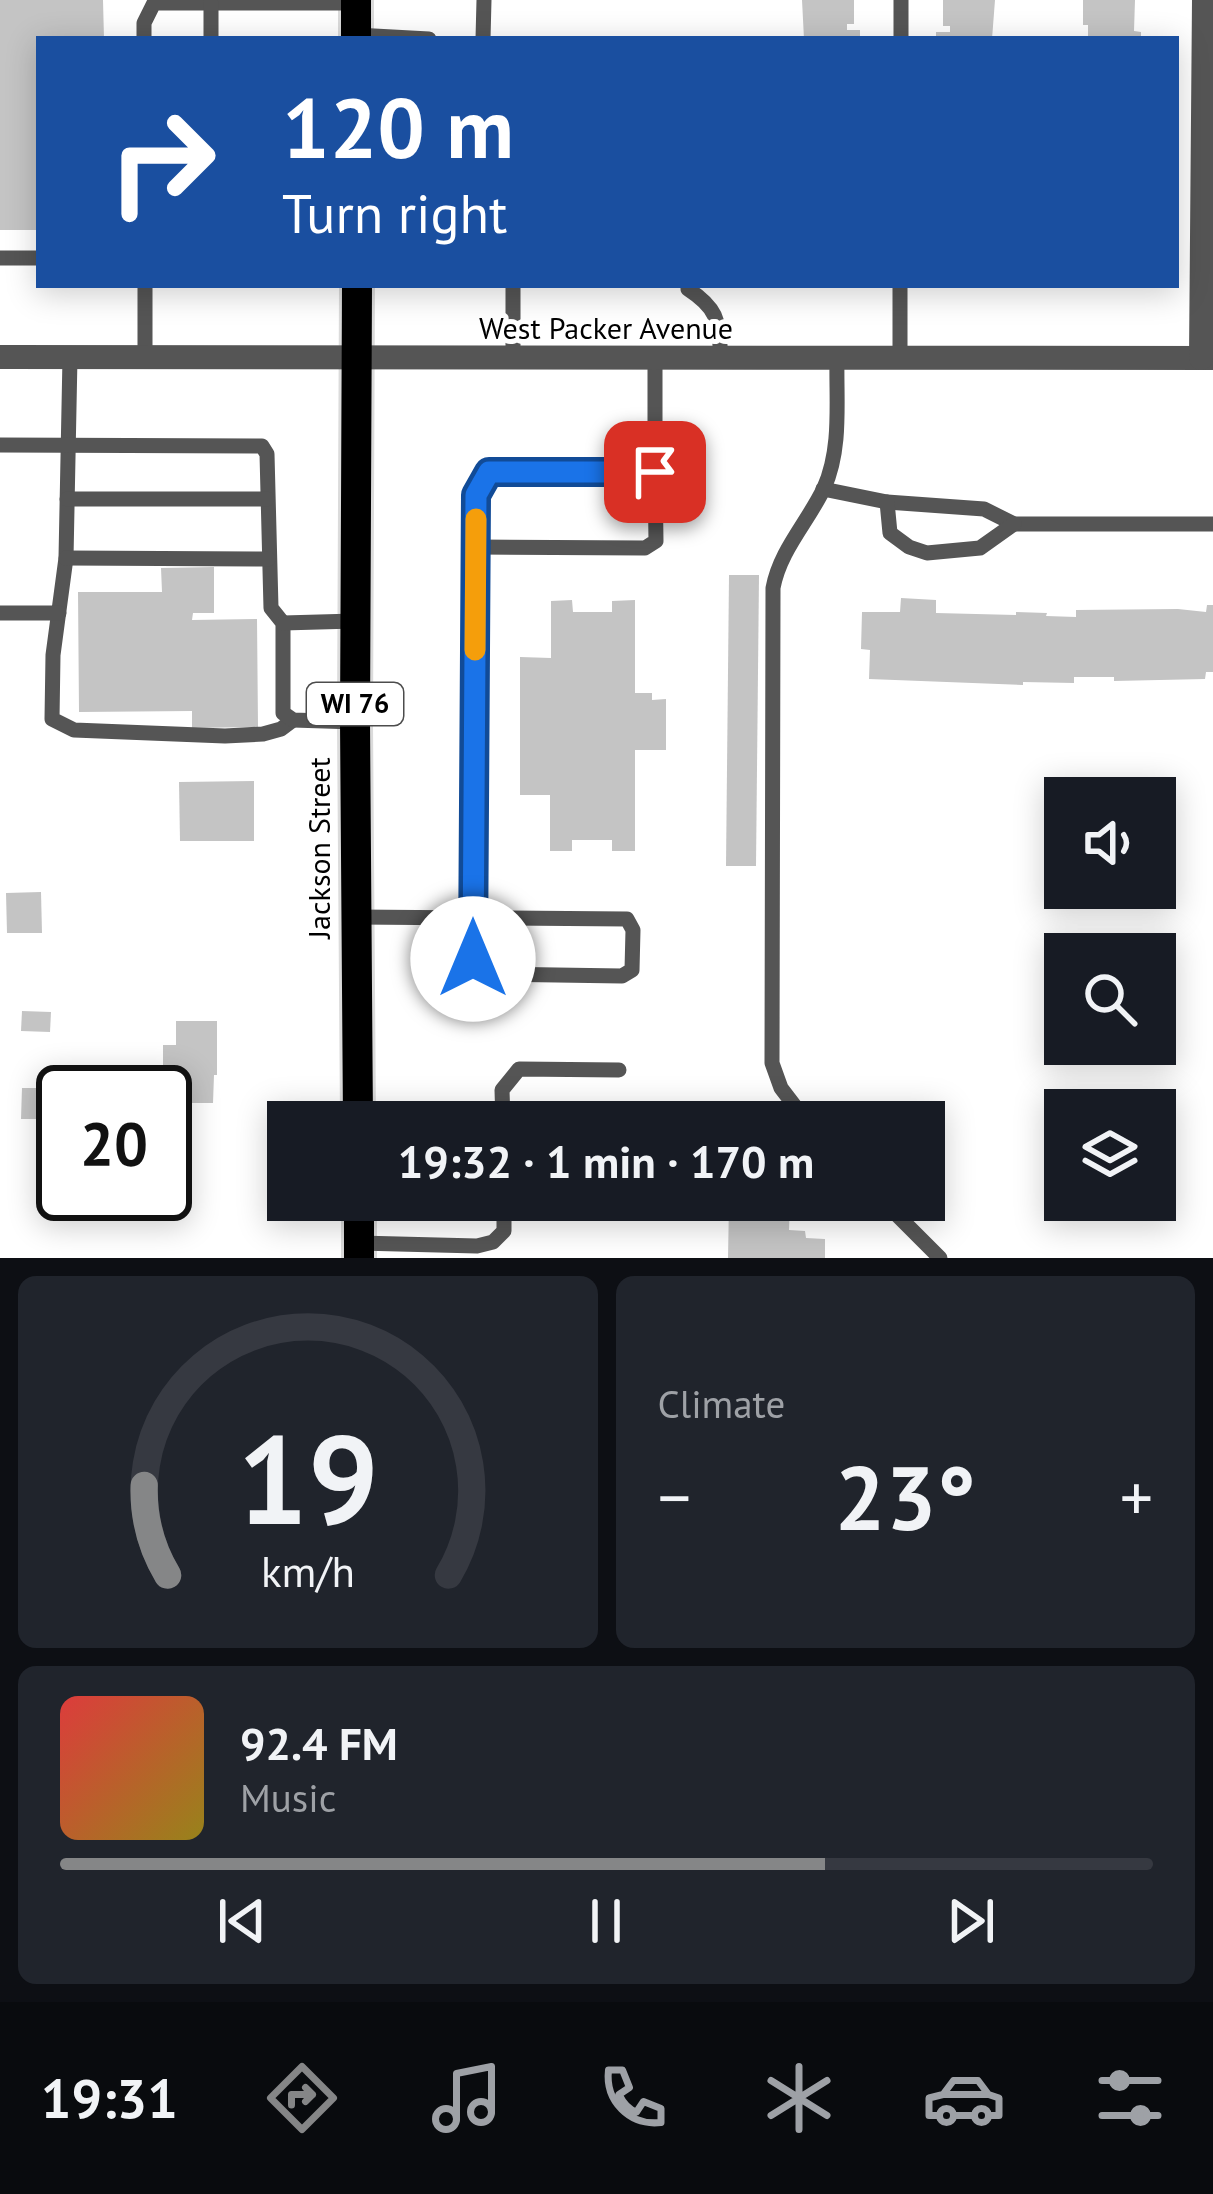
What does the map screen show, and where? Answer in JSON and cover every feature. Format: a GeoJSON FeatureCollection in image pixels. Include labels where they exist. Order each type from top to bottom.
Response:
{"type":"FeatureCollection","features":[{"type":"Feature","properties":{"kind":"main road"},"geometry":{"type":"LineString","coordinates":[[356,1],[356,36]]}},
{"type":"Feature","properties":{"kind":"main road","name":"Jackson Street"},"geometry":{"type":"LineString","coordinates":[[357,288],[358,1101]]}},
{"type":"Feature","properties":{"kind":"main road"},"geometry":{"type":"LineString","coordinates":[[358,1221],[359,1251]]}},
{"type":"Feature","properties":{"kind":"street"},"geometry":{"type":"LineString","coordinates":[[1204,0],[1207,358]]}},
{"type":"Feature","properties":{"kind":"street","name":"West Packer Avenue"},"geometry":{"type":"LineString","coordinates":[[0,357],[1207,358]]}},
{"type":"Feature","properties":{"kind":"lane"},"geometry":{"type":"LineString","coordinates":[[483,36],[484,0]]}},
{"type":"Feature","properties":{"kind":"lane"},"geometry":{"type":"LineString","coordinates":[[901,0],[901,36]]}},
{"type":"Feature","properties":{"kind":"lane"},"geometry":{"type":"LineString","coordinates":[[144,36],[144,23],[154,3],[356,1]]}},
{"type":"Feature","properties":{"kind":"lane"},"geometry":{"type":"LineString","coordinates":[[211,3],[211,36]]}},
{"type":"Feature","properties":{"kind":"lane"},"geometry":{"type":"LineString","coordinates":[[0,258],[36,258]]}},
{"type":"Feature","properties":{"kind":"lane"},"geometry":{"type":"LineString","coordinates":[[145,288],[145,358]]}},
{"type":"Feature","properties":{"kind":"lane"},"geometry":{"type":"LineString","coordinates":[[513,288],[513,358]]}},
{"type":"Feature","properties":{"kind":"lane"},"geometry":{"type":"LineString","coordinates":[[688,288],[709,303],[718,319],[721,358]]}},
{"type":"Feature","properties":{"kind":"lane"},"geometry":{"type":"LineString","coordinates":[[900,288],[900,359]]}},
{"type":"Feature","properties":{"kind":"lane"},"geometry":{"type":"LineString","coordinates":[[0,445],[69,443],[262,446],[267,454],[271,608],[283,623],[288,716],[281,729],[225,736],[74,730],[52,719],[53,655],[66,560],[68,500],[69,443],[70,357]]}},
{"type":"Feature","properties":{"kind":"lane"},"geometry":{"type":"LineString","coordinates":[[476,547],[646,548],[656,541],[655,358]]}},
{"type":"Feature","properties":{"kind":"lane"},"geometry":{"type":"LineString","coordinates":[[791,1101],[772,1063],[773,588],[776,571],[823,490],[835,458],[837,358]]}},
{"type":"Feature","properties":{"kind":"lane"},"geometry":{"type":"LineString","coordinates":[[356,917],[473,917],[627,919],[633,929],[632,970],[622,976],[484,974],[473,967],[473,917],[476,547],[476,495],[489,472],[655,472]]}},
{"type":"Feature","properties":{"kind":"lane"},"geometry":{"type":"LineString","coordinates":[[823,490],[887,502],[984,509],[1014,524],[1213,524]]}},
{"type":"Feature","properties":{"kind":"lane"},"geometry":{"type":"LineString","coordinates":[[68,500],[268,499]]}},
{"type":"Feature","properties":{"kind":"lane"},"geometry":{"type":"LineString","coordinates":[[887,502],[890,533],[927,554],[980,548],[1014,524]]}},
{"type":"Feature","properties":{"kind":"lane"},"geometry":{"type":"LineString","coordinates":[[66,560],[268,559]]}},
{"type":"Feature","properties":{"kind":"lane"},"geometry":{"type":"LineString","coordinates":[[0,613],[58,613]]}},
{"type":"Feature","properties":{"kind":"lane"},"geometry":{"type":"LineString","coordinates":[[283,623],[355,621]]}},
{"type":"Feature","properties":{"kind":"lane"},"geometry":{"type":"LineString","coordinates":[[288,716],[355,722]]}},
{"type":"Feature","properties":{"kind":"lane"},"geometry":{"type":"LineString","coordinates":[[502,1101],[502,1090],[518,1070],[619,1070]]}},
{"type":"Feature","properties":{"kind":"lane"},"geometry":{"type":"LineString","coordinates":[[359,1251],[477,1246],[493,1242],[504,1231],[504,1221]]}},
{"type":"Feature","properties":{"kind":"lane"},"geometry":{"type":"LineString","coordinates":[[903,1221],[940,1258]]}},
{"type":"Feature","properties":{"kind":"building"},"geometry":{"type":"Polygon","coordinates":[[[0,0],[103,0],[104,36],[36,36],[36,230],[0,230],[0,0]]]}},
{"type":"Feature","properties":{"kind":"building"},"geometry":{"type":"Polygon","coordinates":[[[802,0],[854,0],[854,24],[847,24],[847,30],[860,30],[860,36],[804,36],[802,0]]]}},
{"type":"Feature","properties":{"kind":"building"},"geometry":{"type":"Polygon","coordinates":[[[943,0],[995,0],[992,36],[936,36],[936,32],[950,32],[950,26],[943,26],[943,0]]]}},
{"type":"Feature","properties":{"kind":"building"},"geometry":{"type":"Polygon","coordinates":[[[1083,0],[1135,0],[1134,31],[1141,36],[1088,36],[1088,25],[1083,25],[1083,0]]]}},
{"type":"Feature","properties":{"kind":"building"},"geometry":{"type":"Polygon","coordinates":[[[214,567],[214,613],[193,613],[192,620],[257,619],[258,727],[192,728],[192,711],[79,712],[78,592],[162,592],[161,568],[214,567]]]}},
{"type":"Feature","properties":{"kind":"building"},"geometry":{"type":"Polygon","coordinates":[[[729,575],[759,575],[756,866],[726,866],[729,575]]]}},
{"type":"Feature","properties":{"kind":"building"},"geometry":{"type":"Polygon","coordinates":[[[901,598],[936,600],[936,613],[1076,617],[1076,610],[1206,612],[1207,605],[1213,605],[1213,672],[1206,672],[1205,679],[1074,677],[1074,683],[1023,685],[869,679],[870,650],[861,649],[862,612],[900,612],[901,598]]]}},
{"type":"Feature","properties":{"kind":"building"},"geometry":{"type":"Polygon","coordinates":[[[572,600],[573,612],[612,612],[612,601],[635,600],[635,693],[652,693],[652,700],[666,699],[666,750],[635,750],[635,851],[612,851],[612,840],[572,840],[572,851],[550,851],[550,795],[520,795],[520,657],[551,658],[551,601],[572,600]]]}},
{"type":"Feature","properties":{"kind":"building"},"geometry":{"type":"Polygon","coordinates":[[[254,781],[254,841],[180,841],[179,782],[254,781]]]}},
{"type":"Feature","properties":{"kind":"building"},"geometry":{"type":"Polygon","coordinates":[[[41,892],[42,933],[7,933],[6,893],[41,892]]]}},
{"type":"Feature","properties":{"kind":"building"},"geometry":{"type":"Polygon","coordinates":[[[22,1011],[51,1012],[50,1032],[21,1031],[22,1011]]]}},
{"type":"Feature","properties":{"kind":"building"},"geometry":{"type":"Polygon","coordinates":[[[176,1021],[217,1021],[213,1103],[192,1103],[192,1065],[163,1065],[163,1045],[176,1045],[176,1021]]]}},
{"type":"Feature","properties":{"kind":"building"},"geometry":{"type":"Polygon","coordinates":[[[22,1088],[36,1088],[36,1119],[21,1119],[22,1088]]]}},
{"type":"Feature","properties":{"kind":"building"},"geometry":{"type":"Polygon","coordinates":[[[729,1221],[789,1221],[789,1230],[805,1231],[806,1238],[825,1239],[825,1258],[728,1258],[729,1221]]]}},
{"type":"Feature","properties":{"kind":"slow traffic"},"geometry":{"type":"LineString","coordinates":[[475,650],[476,519]]}},
{"type":"Feature","properties":{"kind":"route"},"geometry":{"type":"LineString","coordinates":[[473,959],[476,495],[489,472],[655,472]]}}]}
